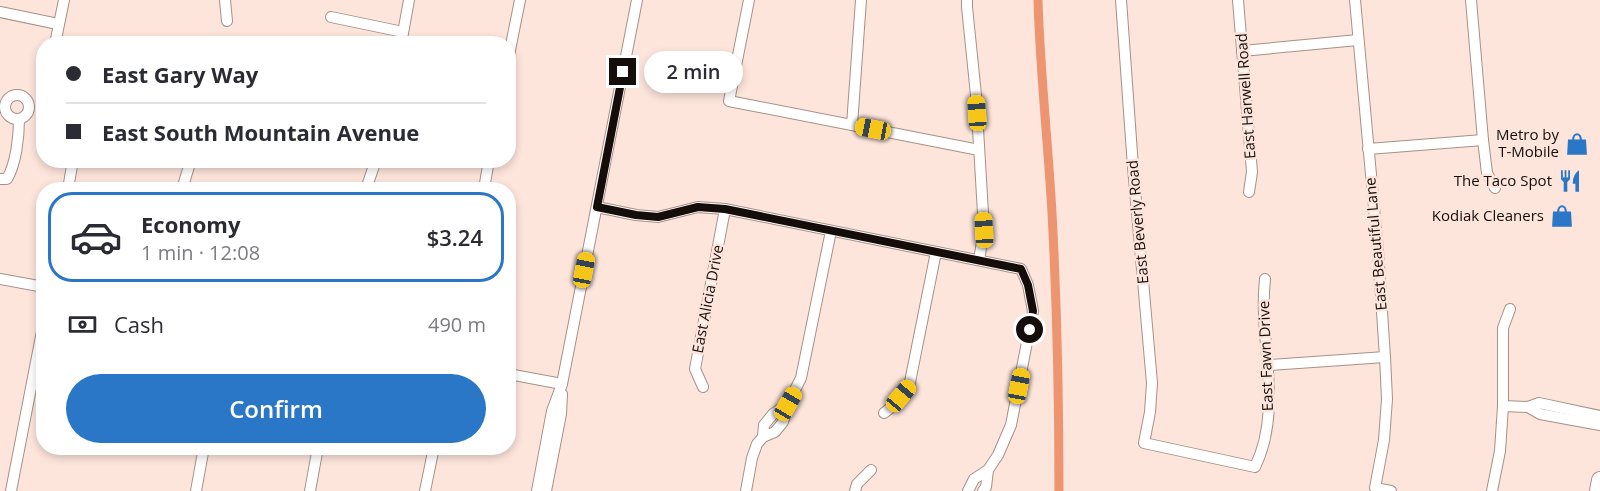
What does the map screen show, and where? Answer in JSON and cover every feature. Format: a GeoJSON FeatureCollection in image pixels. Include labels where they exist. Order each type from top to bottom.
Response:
{"type":"FeatureCollection","features":[{"type":"Feature","properties":{"kind":"main road"},"geometry":{"type":"LineString","coordinates":[[1598,491],[1600,480]]}},
{"type":"Feature","properties":{"kind":"street"},"geometry":{"type":"LineString","coordinates":[[56,36],[64,0]]}},
{"type":"Feature","properties":{"kind":"street"},"geometry":{"type":"LineString","coordinates":[[225,0],[227,21]]}},
{"type":"Feature","properties":{"kind":"street"},"geometry":{"type":"LineString","coordinates":[[402,36],[409,0]]}},
{"type":"Feature","properties":{"kind":"street"},"geometry":{"type":"LineString","coordinates":[[513,36],[520,0]]}},
{"type":"Feature","properties":{"kind":"street"},"geometry":{"type":"LineString","coordinates":[[537,491],[552,411],[562,384],[637,0]]}},
{"type":"Feature","properties":{"kind":"street"},"geometry":{"type":"LineString","coordinates":[[749,0],[729,101],[979,150]]}},
{"type":"Feature","properties":{"kind":"street"},"geometry":{"type":"LineString","coordinates":[[852,125],[861,0]]}},
{"type":"Feature","properties":{"kind":"street"},"geometry":{"type":"LineString","coordinates":[[967,0],[984,230],[979,260]]}},
{"type":"Feature","properties":{"kind":"street","name":"East Beverly Road"},"geometry":{"type":"LineString","coordinates":[[1121,0],[1152,382],[1150,412],[1144,443],[1255,467]]}},
{"type":"Feature","properties":{"kind":"street","name":"East Harwell Road"},"geometry":{"type":"LineString","coordinates":[[1238,0],[1252,172],[1249,192]]}},
{"type":"Feature","properties":{"kind":"street","name":"East Beautiful Lane"},"geometry":{"type":"LineString","coordinates":[[1355,0],[1387,399],[1384,440],[1375,488],[1391,491]]}},
{"type":"Feature","properties":{"kind":"street"},"geometry":{"type":"LineString","coordinates":[[1471,0],[1487,173],[1495,188]]}},
{"type":"Feature","properties":{"kind":"street"},"geometry":{"type":"LineString","coordinates":[[0,12],[58,24]]}},
{"type":"Feature","properties":{"kind":"street"},"geometry":{"type":"LineString","coordinates":[[331,17],[395,36]]}},
{"type":"Feature","properties":{"kind":"street"},"geometry":{"type":"LineString","coordinates":[[1242,51],[1358,40]]}},
{"type":"Feature","properties":{"kind":"street"},"geometry":{"type":"LineString","coordinates":[[4,179],[12,172],[19,119]]}},
{"type":"Feature","properties":{"kind":"street"},"geometry":{"type":"LineString","coordinates":[[1368,149],[1483,140]]}},
{"type":"Feature","properties":{"kind":"street"},"geometry":{"type":"LineString","coordinates":[[597,207],[658,217],[698,207],[725,209],[1021,269],[1028,285],[1033,311],[1011,425],[998,455],[988,470],[974,479],[968,491]]}},
{"type":"Feature","properties":{"kind":"street","name":"East Alicia Drive"},"geometry":{"type":"LineString","coordinates":[[704,387],[695,369],[725,209]]}},
{"type":"Feature","properties":{"kind":"street"},"geometry":{"type":"LineString","coordinates":[[746,491],[752,458],[757,444],[763,437],[764,425],[773,414],[788,404],[801,378],[831,231]]}},
{"type":"Feature","properties":{"kind":"street"},"geometry":{"type":"LineString","coordinates":[[884,413],[909,387],[936,252]]}},
{"type":"Feature","properties":{"kind":"street"},"geometry":{"type":"LineString","coordinates":[[0,279],[36,286]]}},
{"type":"Feature","properties":{"kind":"street","name":"East Fawn Drive"},"geometry":{"type":"LineString","coordinates":[[1255,467],[1261,454],[1267,425],[1270,389],[1263,297],[1265,279]]}},
{"type":"Feature","properties":{"kind":"street"},"geometry":{"type":"LineString","coordinates":[[1492,491],[1500,452],[1503,406],[1503,328],[1510,309]]}},
{"type":"Feature","properties":{"kind":"street"},"geometry":{"type":"LineString","coordinates":[[1269,365],[1385,357]]}},
{"type":"Feature","properties":{"kind":"street"},"geometry":{"type":"LineString","coordinates":[[11,491],[36,362]]}},
{"type":"Feature","properties":{"kind":"street"},"geometry":{"type":"LineString","coordinates":[[516,375],[562,384]]}},
{"type":"Feature","properties":{"kind":"street"},"geometry":{"type":"LineString","coordinates":[[546,491],[561,414],[562,384]]}},
{"type":"Feature","properties":{"kind":"street"},"geometry":{"type":"LineString","coordinates":[[1503,406],[1528,407],[1539,403],[1600,425]]}},
{"type":"Feature","properties":{"kind":"street"},"geometry":{"type":"LineString","coordinates":[[1564,413],[1600,416]]}},
{"type":"Feature","properties":{"kind":"street"},"geometry":{"type":"LineString","coordinates":[[196,491],[203,455]]}},
{"type":"Feature","properties":{"kind":"street"},"geometry":{"type":"LineString","coordinates":[[310,491],[317,455]]}},
{"type":"Feature","properties":{"kind":"street"},"geometry":{"type":"LineString","coordinates":[[425,491],[432,455]]}},
{"type":"Feature","properties":{"kind":"street"},"geometry":{"type":"LineString","coordinates":[[855,491],[857,484],[871,470]]}},
{"type":"Feature","properties":{"kind":"street"},"geometry":{"type":"LineString","coordinates":[[983,491],[986,488],[988,470]]}},
{"type":"Feature","properties":{"kind":"waterway"},"geometry":{"type":"LineString","coordinates":[[1038,0],[1054,248],[1059,491]]}},
{"type":"Feature","properties":{"kind":"place","name":"Metro by T-Mobile"},"geometry":{"type":"Point","coordinates":[1577,144]}},
{"type":"Feature","properties":{"kind":"place","name":"The Taco Spot"},"geometry":{"type":"Point","coordinates":[1570,181]}},
{"type":"Feature","properties":{"kind":"place","name":"Kodiak Cleaners"},"geometry":{"type":"Point","coordinates":[1562,216]}},
{"type":"Feature","properties":{"kind":"route"},"geometry":{"type":"LineString","coordinates":[[623,72],[597,207],[658,217],[698,207],[725,209],[1021,269],[1028,285],[1033,311],[1030,330]]}}]}
